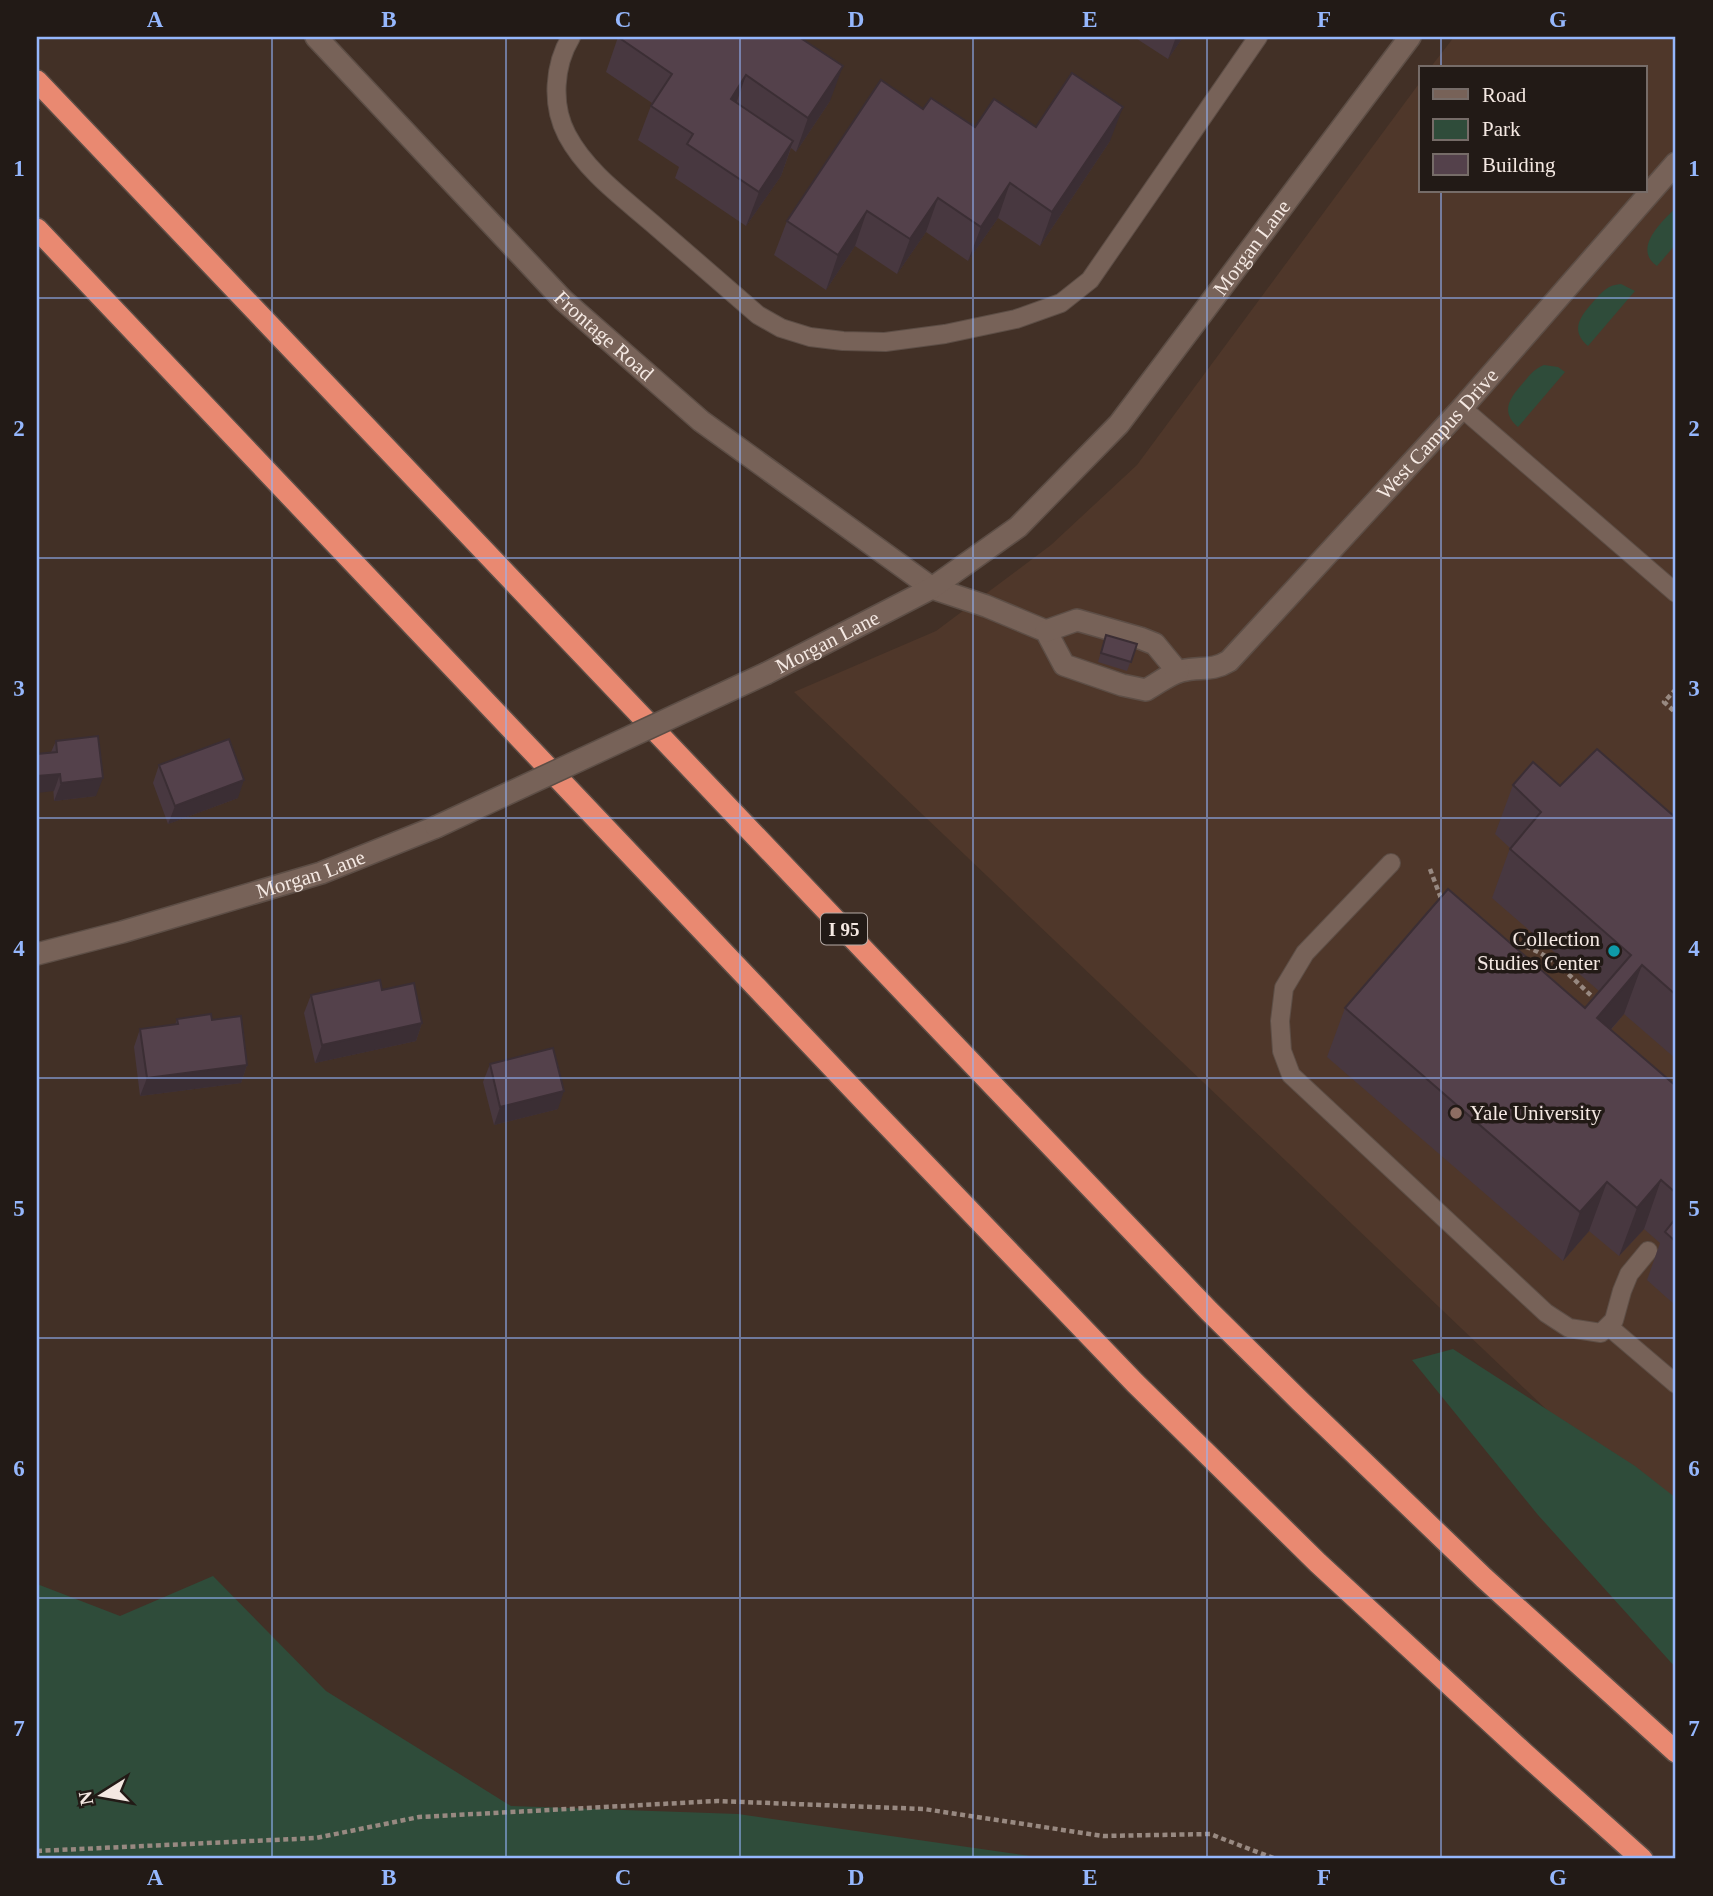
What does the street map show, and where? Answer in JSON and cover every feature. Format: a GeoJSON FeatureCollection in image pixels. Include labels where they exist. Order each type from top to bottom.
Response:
{"type":"FeatureCollection","features":[{"type":"Feature","properties":{"kind":"highway","name":"I 95"},"geometry":{"type":"LineString","coordinates":[[37,80],[1209,1311],[1475,1569],[1676,1752]]}},
{"type":"Feature","properties":{"kind":"highway"},"geometry":{"type":"LineString","coordinates":[[37,229],[1126,1374],[1318,1563],[1642,1859]]}},
{"type":"Feature","properties":{"kind":"street","name":"Frontage Road"},"geometry":{"type":"LineString","coordinates":[[316,37],[563,300],[701,421],[932,588]]}},
{"type":"Feature","properties":{"kind":"street","name":"Morgan Lane"},"geometry":{"type":"LineString","coordinates":[[37,954],[122,932],[321,873],[436,827],[767,673],[932,588],[1018,527],[1119,424],[1410,37]]}},
{"type":"Feature","properties":{"kind":"street","name":"West Campus Drive"},"geometry":{"type":"LineString","coordinates":[[1046,631],[1064,665],[1122,685],[1146,690],[1178,671],[1217,668],[1229,661],[1462,408],[1676,163]]}},
{"type":"Feature","properties":{"kind":"street"},"geometry":{"type":"LineString","coordinates":[[932,588],[986,606],[1046,631],[1077,620],[1140,638],[1155,644],[1178,671]]}},
{"type":"Feature","properties":{"kind":"lane"},"geometry":{"type":"LineString","coordinates":[[571,37],[556,75],[557,103],[566,134],[600,177],[758,315],[781,328],[810,337],[885,342],[945,334],[1016,319],[1061,303],[1090,280],[1258,37]]}},
{"type":"Feature","properties":{"kind":"lane"},"geometry":{"type":"LineString","coordinates":[[1462,408],[1676,593]]}},
{"type":"Feature","properties":{"kind":"lane"},"geometry":{"type":"LineString","coordinates":[[1391,863],[1305,953],[1284,988],[1280,1021],[1282,1051],[1291,1075],[1546,1313],[1569,1328],[1601,1333],[1614,1320],[1629,1274],[1648,1251]]}},
{"type":"Feature","properties":{"kind":"lane"},"geometry":{"type":"LineString","coordinates":[[1608,1326],[1676,1384]]}},
{"type":"Feature","properties":{"kind":"path"},"geometry":{"type":"LineString","coordinates":[[1676,689],[1664,702],[1676,713]]}},
{"type":"Feature","properties":{"kind":"path"},"geometry":{"type":"LineString","coordinates":[[1430,869],[1443,903]]}},
{"type":"Feature","properties":{"kind":"path"},"geometry":{"type":"LineString","coordinates":[[1497,944],[1520,944],[1545,955],[1597,1001]]}},
{"type":"Feature","properties":{"kind":"path"},"geometry":{"type":"LineString","coordinates":[[37,1851],[316,1838],[419,1817],[717,1801],[924,1809],[1103,1836],[1210,1834],[1276,1859]]}},
{"type":"Feature","properties":{"kind":"shaded area","name":"Yale University"},"geometry":{"type":"Polygon","coordinates":[[[1454,37],[1676,37],[1676,1533],[794,692],[936,631],[1051,545],[1137,465],[1419,84],[1419,192],[1646,192],[1646,66],[1432,66],[1454,37]]]}},
{"type":"Feature","properties":{"kind":"green space"},"geometry":{"type":"Polygon","coordinates":[[[1676,208],[1676,244],[1657,266],[1647,252],[1648,244],[1657,228],[1676,208]]]}},
{"type":"Feature","properties":{"kind":"green space"},"geometry":{"type":"Polygon","coordinates":[[[1621,284],[1635,291],[1588,346],[1579,334],[1581,318],[1602,292],[1608,287],[1621,284]]]}},
{"type":"Feature","properties":{"kind":"green space"},"geometry":{"type":"Polygon","coordinates":[[[1544,365],[1558,367],[1565,372],[1518,427],[1509,415],[1511,399],[1530,375],[1544,365]]]}},
{"type":"Feature","properties":{"kind":"green space"},"geometry":{"type":"Polygon","coordinates":[[[1453,1349],[1635,1466],[1676,1498],[1676,1668],[1538,1515],[1412,1360],[1453,1349]]]}},
{"type":"Feature","properties":{"kind":"green space"},"geometry":{"type":"Polygon","coordinates":[[[213,1576],[326,1691],[511,1806],[738,1814],[1051,1859],[37,1859],[37,1584],[120,1616],[213,1576]]]}},
{"type":"Feature","properties":{"kind":"building"},"geometry":{"type":"Polygon","coordinates":[[[618,37],[799,37],[843,66],[808,118],[746,75],[731,99],[793,141],[759,192],[687,144],[693,134],[651,106],[672,74],[618,37]]]}},
{"type":"Feature","properties":{"kind":"building"},"geometry":{"type":"Polygon","coordinates":[[[1072,73],[1123,107],[1052,212],[1010,183],[981,227],[938,198],[910,239],[867,211],[838,255],[787,221],[881,80],[923,109],[931,98],[975,127],[994,99],[1036,127],[1072,73]]]}},
{"type":"Feature","properties":{"kind":"building"},"geometry":{"type":"Polygon","coordinates":[[[1106,635],[1137,644],[1131,662],[1101,653],[1106,635]]]}},
{"type":"Feature","properties":{"kind":"building"},"geometry":{"type":"Polygon","coordinates":[[[98,736],[103,778],[61,783],[60,774],[37,776],[37,754],[57,752],[56,741],[98,736]]]}},
{"type":"Feature","properties":{"kind":"building"},"geometry":{"type":"Polygon","coordinates":[[[229,739],[244,780],[175,806],[159,765],[229,739]]]}},
{"type":"Feature","properties":{"kind":"building"},"geometry":{"type":"Polygon","coordinates":[[[1597,749],[1676,818],[1676,995],[1642,965],[1597,1018],[1676,1086],[1676,1193],[1661,1180],[1637,1208],[1607,1182],[1580,1212],[1345,1008],[1448,889],[1585,1008],[1631,955],[1510,849],[1541,812],[1513,785],[1533,762],[1560,786],[1597,749]]]}},
{"type":"Feature","properties":{"kind":"building"},"geometry":{"type":"Polygon","coordinates":[[[380,980],[382,990],[414,983],[422,1023],[322,1045],[311,995],[380,980]]]}},
{"type":"Feature","properties":{"kind":"building"},"geometry":{"type":"Polygon","coordinates":[[[211,1014],[212,1020],[241,1016],[247,1065],[147,1078],[140,1029],[178,1024],[177,1019],[211,1014]]]}},
{"type":"Feature","properties":{"kind":"building"},"geometry":{"type":"Polygon","coordinates":[[[553,1048],[564,1091],[500,1107],[490,1064],[553,1048]]]}},
{"type":"Feature","properties":{"kind":"building"},"geometry":{"type":"Polygon","coordinates":[[[1676,1218],[1676,1242],[1665,1232],[1676,1218]]]}},
{"type":"Feature","properties":{"kind":"place","name":"Collection Studies Center"},"geometry":{"type":"Point","coordinates":[1614,951]}},
{"type":"Feature","properties":{"kind":"place","name":"Yale University"},"geometry":{"type":"Point","coordinates":[1456,1113]}}]}
